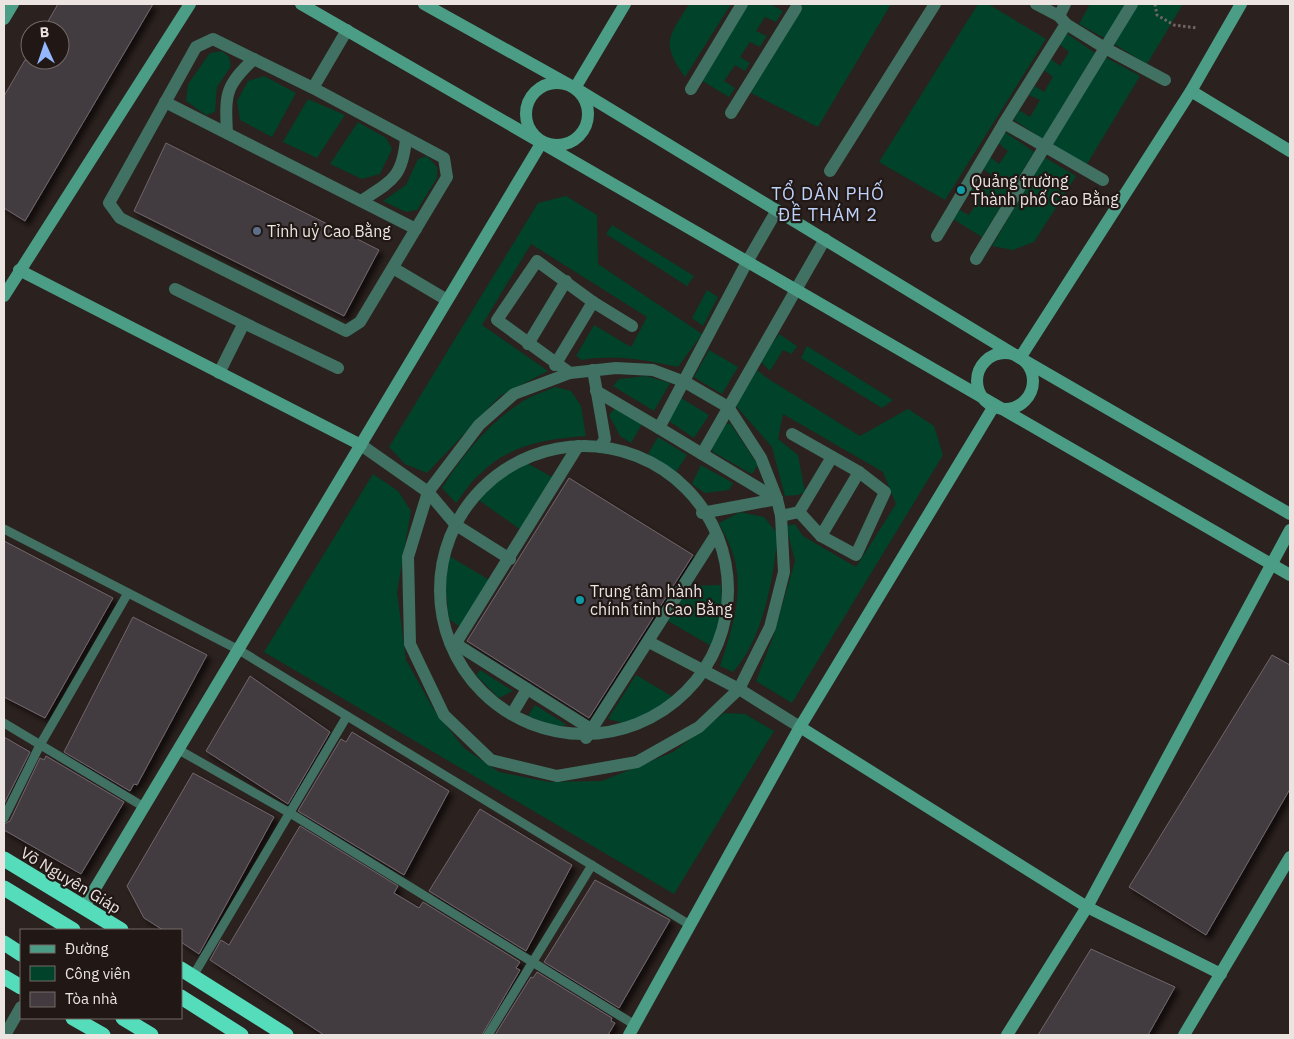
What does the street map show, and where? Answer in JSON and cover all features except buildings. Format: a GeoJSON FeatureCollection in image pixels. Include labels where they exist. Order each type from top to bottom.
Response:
{"type":"FeatureCollection","features":[{"type":"Feature","properties":{"kind":"highway","name":"Võ Nguyên Giáp"},"geometry":{"type":"LineString","coordinates":[[4,859],[119,929]]}},
{"type":"Feature","properties":{"kind":"highway"},"geometry":{"type":"LineString","coordinates":[[4,888],[70,929]]}},
{"type":"Feature","properties":{"kind":"highway"},"geometry":{"type":"LineString","coordinates":[[73,929],[84,907]]}},
{"type":"Feature","properties":{"kind":"highway"},"geometry":{"type":"LineString","coordinates":[[4,943],[20,953]]}},
{"type":"Feature","properties":{"kind":"highway"},"geometry":{"type":"LineString","coordinates":[[187,972],[286,1035]]}},
{"type":"Feature","properties":{"kind":"highway"},"geometry":{"type":"LineString","coordinates":[[4,977],[20,986]]}},
{"type":"Feature","properties":{"kind":"highway"},"geometry":{"type":"LineString","coordinates":[[182,998],[241,1035]]}},
{"type":"Feature","properties":{"kind":"highway"},"geometry":{"type":"LineString","coordinates":[[75,1019],[103,1035]]}},
{"type":"Feature","properties":{"kind":"highway"},"geometry":{"type":"LineString","coordinates":[[125,1019],[150,1035]]}},
{"type":"Feature","properties":{"kind":"street"},"geometry":{"type":"LineString","coordinates":[[4,19],[13,4]]}},
{"type":"Feature","properties":{"kind":"street"},"geometry":{"type":"LineString","coordinates":[[4,296],[190,4]]}},
{"type":"Feature","properties":{"kind":"street"},"geometry":{"type":"LineString","coordinates":[[301,4],[542,142],[994,406],[1290,575]]}},
{"type":"Feature","properties":{"kind":"street"},"geometry":{"type":"LineString","coordinates":[[424,4],[574,88],[1020,358],[1290,514]]}},
{"type":"Feature","properties":{"kind":"street"},"geometry":{"type":"LineString","coordinates":[[574,88],[625,4]]}},
{"type":"Feature","properties":{"kind":"street"},"geometry":{"type":"LineString","coordinates":[[691,89],[742,4]]}},
{"type":"Feature","properties":{"kind":"street"},"geometry":{"type":"LineString","coordinates":[[830,171],[935,4]]}},
{"type":"Feature","properties":{"kind":"street"},"geometry":{"type":"LineString","coordinates":[[1036,4],[1105,48],[1165,80]]}},
{"type":"Feature","properties":{"kind":"street"},"geometry":{"type":"LineString","coordinates":[[937,236],[1062,20],[1065,4]]}},
{"type":"Feature","properties":{"kind":"street"},"geometry":{"type":"LineString","coordinates":[[976,259],[1132,4]]}},
{"type":"Feature","properties":{"kind":"street"},"geometry":{"type":"LineString","coordinates":[[1020,358],[1191,91],[1241,4]]}},
{"type":"Feature","properties":{"kind":"street"},"geometry":{"type":"LineString","coordinates":[[731,113],[794,5]]}},
{"type":"Feature","properties":{"kind":"street"},"geometry":{"type":"LineString","coordinates":[[313,88],[347,30]]}},
{"type":"Feature","properties":{"kind":"street"},"geometry":{"type":"LineString","coordinates":[[213,39],[313,88],[444,158],[447,177],[360,322],[346,331],[120,218],[109,203],[196,47],[213,39]]}},
{"type":"Feature","properties":{"kind":"street"},"geometry":{"type":"LineString","coordinates":[[226,133],[225,100],[234,78],[254,59]]}},
{"type":"Feature","properties":{"kind":"street"},"geometry":{"type":"LineString","coordinates":[[555,82],[565,83],[574,88],[582,95],[587,104],[588,115],[586,125],[573,141],[563,145],[552,145],[542,142],[534,136],[525,117],[529,98],[540,87],[555,82]]}},
{"type":"Feature","properties":{"kind":"street"},"geometry":{"type":"LineString","coordinates":[[1191,91],[1290,152]]}},
{"type":"Feature","properties":{"kind":"street"},"geometry":{"type":"LineString","coordinates":[[165,102],[416,229]]}},
{"type":"Feature","properties":{"kind":"street"},"geometry":{"type":"LineString","coordinates":[[1004,123],[1103,180]]}},
{"type":"Feature","properties":{"kind":"street"},"geometry":{"type":"LineString","coordinates":[[361,201],[392,180],[404,160],[406,138]]}},
{"type":"Feature","properties":{"kind":"street"},"geometry":{"type":"LineString","coordinates":[[84,907],[542,142]]}},
{"type":"Feature","properties":{"kind":"street"},"geometry":{"type":"LineString","coordinates":[[659,428],[747,262],[777,210]]}},
{"type":"Feature","properties":{"kind":"street"},"geometry":{"type":"LineString","coordinates":[[702,454],[825,239]]}},
{"type":"Feature","properties":{"kind":"street"},"geometry":{"type":"LineString","coordinates":[[570,373],[555,365],[497,320],[537,262],[593,302],[632,326]]}},
{"type":"Feature","properties":{"kind":"street"},"geometry":{"type":"LineString","coordinates":[[393,268],[447,300]]}},
{"type":"Feature","properties":{"kind":"street"},"geometry":{"type":"LineString","coordinates":[[19,270],[361,446],[428,492],[456,525],[510,559]]}},
{"type":"Feature","properties":{"kind":"street"},"geometry":{"type":"LineString","coordinates":[[528,344],[566,281]]}},
{"type":"Feature","properties":{"kind":"street"},"geometry":{"type":"LineString","coordinates":[[175,289],[338,368]]}},
{"type":"Feature","properties":{"kind":"street"},"geometry":{"type":"LineString","coordinates":[[555,365],[593,302]]}},
{"type":"Feature","properties":{"kind":"street"},"geometry":{"type":"LineString","coordinates":[[220,373],[244,323]]}},
{"type":"Feature","properties":{"kind":"street"},"geometry":{"type":"LineString","coordinates":[[1003,354],[1020,358],[1032,372],[1033,381],[1027,398],[1012,408],[994,406],[986,401],[978,386],[981,368],[986,361],[1003,354]]}},
{"type":"Feature","properties":{"kind":"street"},"geometry":{"type":"LineString","coordinates":[[616,368],[652,370],[685,382],[728,407],[761,458],[777,499],[781,516],[784,572],[770,627],[739,689],[699,727],[637,762],[557,776],[491,760],[444,714],[410,644],[408,557],[428,492],[479,425],[514,394],[570,373],[616,368]]}},
{"type":"Feature","properties":{"kind":"street"},"geometry":{"type":"LineString","coordinates":[[593,370],[602,443]]}},
{"type":"Feature","properties":{"kind":"street"},"geometry":{"type":"LineString","coordinates":[[596,391],[777,499]]}},
{"type":"Feature","properties":{"kind":"street"},"geometry":{"type":"LineString","coordinates":[[632,1030],[800,727],[994,406]]}},
{"type":"Feature","properties":{"kind":"street"},"geometry":{"type":"LineString","coordinates":[[792,434],[860,472],[885,492],[856,555],[821,536],[799,512]]}},
{"type":"Feature","properties":{"kind":"street"},"geometry":{"type":"LineString","coordinates":[[602,443],[656,467],[677,482],[702,513],[719,546],[729,610],[724,640],[707,672],[680,699],[644,723],[589,734],[545,727],[512,714],[475,683],[455,645],[442,609],[441,575],[448,542],[467,504],[494,472],[531,452],[578,446],[602,443]]}},
{"type":"Feature","properties":{"kind":"street"},"geometry":{"type":"LineString","coordinates":[[455,645],[510,559],[578,446]]}},
{"type":"Feature","properties":{"kind":"street"},"geometry":{"type":"LineString","coordinates":[[781,516],[799,512],[832,457]]}},
{"type":"Feature","properties":{"kind":"street"},"geometry":{"type":"LineString","coordinates":[[821,536],[860,472]]}},
{"type":"Feature","properties":{"kind":"street"},"geometry":{"type":"LineString","coordinates":[[702,513],[777,499]]}},
{"type":"Feature","properties":{"kind":"street"},"geometry":{"type":"LineString","coordinates":[[1007,1035],[1087,907],[1290,530]]}},
{"type":"Feature","properties":{"kind":"street"},"geometry":{"type":"LineString","coordinates":[[589,734],[649,642],[714,536]]}},
{"type":"Feature","properties":{"kind":"street"},"geometry":{"type":"LineString","coordinates":[[649,642],[739,689],[1087,907],[1221,974]]}},
{"type":"Feature","properties":{"kind":"street"},"geometry":{"type":"LineString","coordinates":[[455,645],[527,689],[589,734]]}},
{"type":"Feature","properties":{"kind":"street"},"geometry":{"type":"LineString","coordinates":[[512,714],[527,689]]}},
{"type":"Feature","properties":{"kind":"street"},"geometry":{"type":"LineString","coordinates":[[1184,1035],[1290,857]]}},
{"type":"Feature","properties":{"kind":"street"},"geometry":{"type":"LineString","coordinates":[[5,1035],[20,1009]]}},
{"type":"Feature","properties":{"kind":"lane"},"geometry":{"type":"LineString","coordinates":[[4,529],[239,650],[690,925]]}},
{"type":"Feature","properties":{"kind":"lane"},"geometry":{"type":"LineString","coordinates":[[4,818],[40,745],[128,593]]}},
{"type":"Feature","properties":{"kind":"lane"},"geometry":{"type":"LineString","coordinates":[[187,972],[290,813],[347,716]]}},
{"type":"Feature","properties":{"kind":"lane"},"geometry":{"type":"LineString","coordinates":[[4,723],[144,808]]}},
{"type":"Feature","properties":{"kind":"lane"},"geometry":{"type":"LineString","coordinates":[[179,750],[290,813],[533,962],[632,1030]]}},
{"type":"Feature","properties":{"kind":"lane"},"geometry":{"type":"LineString","coordinates":[[488,1035],[592,865]]}},
{"type":"Feature","properties":{"kind":"path"},"geometry":{"type":"LineString","coordinates":[[1155,4],[1157,15],[1171,24],[1197,28]]}},
{"type":"Feature","properties":{"kind":"green space"},"geometry":{"type":"Polygon","coordinates":[[[689,4],[731,4],[685,77],[672,55],[670,40],[676,24],[689,4]]]}},
{"type":"Feature","properties":{"kind":"green space"},"geometry":{"type":"Polygon","coordinates":[[[745,4],[770,4],[783,11],[776,22],[765,17],[756,31],[767,36],[760,47],[750,42],[740,57],[750,63],[745,71],[735,65],[724,81],[735,88],[729,97],[699,79],[745,4]]]}},
{"type":"Feature","properties":{"kind":"green space"},"geometry":{"type":"Polygon","coordinates":[[[802,4],[891,4],[818,127],[749,92],[802,4]]]}},
{"type":"Feature","properties":{"kind":"green space"},"geometry":{"type":"Polygon","coordinates":[[[978,4],[988,4],[1046,39],[945,200],[879,162],[978,4]]]}},
{"type":"Feature","properties":{"kind":"green space"},"geometry":{"type":"Polygon","coordinates":[[[1090,4],[1128,4],[1108,40],[1079,24],[1090,4]]]}},
{"type":"Feature","properties":{"kind":"green space"},"geometry":{"type":"Polygon","coordinates":[[[1133,4],[1183,4],[1147,64],[1114,44],[1133,4]]]}},
{"type":"Feature","properties":{"kind":"green space"},"geometry":{"type":"Polygon","coordinates":[[[1066,33],[1095,53],[1043,139],[1014,120],[1019,110],[1030,117],[1040,100],[1029,95],[1035,86],[1044,92],[1053,77],[1044,70],[1051,59],[1060,66],[1069,52],[1059,44],[1066,33]]]}},
{"type":"Feature","properties":{"kind":"green space"},"geometry":{"type":"Polygon","coordinates":[[[222,51],[229,57],[231,66],[217,87],[215,112],[206,115],[186,101],[188,84],[210,53],[222,51]]]}},
{"type":"Feature","properties":{"kind":"green space"},"geometry":{"type":"Polygon","coordinates":[[[1105,57],[1140,76],[1087,164],[1052,145],[1105,57]]]}},
{"type":"Feature","properties":{"kind":"green space"},"geometry":{"type":"Polygon","coordinates":[[[264,76],[296,93],[272,137],[240,120],[237,101],[248,81],[264,76]]]}},
{"type":"Feature","properties":{"kind":"green space"},"geometry":{"type":"Polygon","coordinates":[[[308,99],[345,115],[317,158],[283,142],[308,99]]]}},
{"type":"Feature","properties":{"kind":"green space"},"geometry":{"type":"Polygon","coordinates":[[[358,122],[386,138],[392,149],[380,174],[362,179],[330,164],[358,122]]]}},
{"type":"Feature","properties":{"kind":"green space"},"geometry":{"type":"Polygon","coordinates":[[[1005,132],[1034,152],[982,237],[953,219],[958,209],[969,215],[979,199],[968,193],[974,185],[983,190],[992,175],[983,169],[990,157],[999,164],[1008,151],[998,143],[1005,132]]]}},
{"type":"Feature","properties":{"kind":"green space"},"geometry":{"type":"Polygon","coordinates":[[[427,156],[437,167],[437,178],[417,210],[406,212],[383,201],[406,185],[418,159],[427,156]]]}},
{"type":"Feature","properties":{"kind":"green space"},"geometry":{"type":"Polygon","coordinates":[[[1044,157],[1076,176],[1034,242],[1013,250],[992,246],[1044,157]]]}},
{"type":"Feature","properties":{"kind":"green space"},"geometry":{"type":"Polygon","coordinates":[[[566,196],[597,215],[598,264],[702,334],[678,367],[619,358],[582,360],[576,356],[594,325],[631,347],[647,317],[531,244],[482,325],[548,371],[500,396],[427,473],[405,464],[389,447],[538,203],[566,196]]]}},
{"type":"Feature","properties":{"kind":"green space"},"geometry":{"type":"Polygon","coordinates":[[[612,225],[694,276],[687,286],[606,234],[612,225]]]}},
{"type":"Feature","properties":{"kind":"green space"},"geometry":{"type":"Polygon","coordinates":[[[707,290],[718,297],[703,326],[692,318],[707,290]]]}},
{"type":"Feature","properties":{"kind":"green space"},"geometry":{"type":"Polygon","coordinates":[[[779,334],[797,346],[792,354],[783,350],[770,371],[760,361],[779,334]]]}},
{"type":"Feature","properties":{"kind":"green space"},"geometry":{"type":"Polygon","coordinates":[[[807,346],[893,400],[882,408],[801,358],[807,346]]]}},
{"type":"Feature","properties":{"kind":"green space"},"geometry":{"type":"Polygon","coordinates":[[[709,350],[738,367],[722,394],[694,377],[709,350]]]}},
{"type":"Feature","properties":{"kind":"green space"},"geometry":{"type":"Polygon","coordinates":[[[757,370],[860,436],[908,409],[934,426],[943,455],[792,703],[756,681],[773,637],[795,561],[786,526],[795,524],[803,536],[856,567],[896,504],[883,472],[783,414],[778,439],[798,455],[805,492],[798,495],[785,496],[772,447],[736,406],[757,370]]]}},
{"type":"Feature","properties":{"kind":"green space"},"geometry":{"type":"Polygon","coordinates":[[[646,376],[670,383],[654,411],[613,386],[619,379],[646,376]]]}},
{"type":"Feature","properties":{"kind":"green space"},"geometry":{"type":"Polygon","coordinates":[[[555,387],[571,391],[581,406],[586,436],[543,441],[504,455],[477,476],[456,503],[442,488],[476,441],[520,403],[555,387]]]}},
{"type":"Feature","properties":{"kind":"green space"},"geometry":{"type":"Polygon","coordinates":[[[681,398],[709,415],[694,438],[669,421],[681,398]]]}},
{"type":"Feature","properties":{"kind":"green space"},"geometry":{"type":"Polygon","coordinates":[[[615,408],[642,424],[631,443],[620,436],[609,415],[615,408]]]}},
{"type":"Feature","properties":{"kind":"green space"},"geometry":{"type":"Polygon","coordinates":[[[730,423],[758,465],[752,474],[713,452],[711,443],[723,425],[730,423]]]}},
{"type":"Feature","properties":{"kind":"green space"},"geometry":{"type":"Polygon","coordinates":[[[658,437],[687,455],[676,472],[648,454],[658,437]]]}},
{"type":"Feature","properties":{"kind":"green space"},"geometry":{"type":"Polygon","coordinates":[[[525,462],[554,478],[521,530],[477,499],[500,476],[525,462]]]}},
{"type":"Feature","properties":{"kind":"green space"},"geometry":{"type":"Polygon","coordinates":[[[701,465],[733,483],[729,490],[705,493],[692,484],[701,465]]]}},
{"type":"Feature","properties":{"kind":"green space"},"geometry":{"type":"Polygon","coordinates":[[[373,474],[398,491],[411,511],[397,592],[406,660],[434,710],[464,748],[499,772],[549,782],[602,781],[673,752],[724,713],[745,714],[774,731],[674,894],[264,652],[373,474]]]}},
{"type":"Feature","properties":{"kind":"green space"},"geometry":{"type":"Polygon","coordinates":[[[740,512],[764,517],[778,534],[770,588],[760,625],[744,658],[733,672],[720,666],[733,624],[738,595],[738,580],[732,551],[719,523],[740,512]]]}},
{"type":"Feature","properties":{"kind":"green space"},"geometry":{"type":"Polygon","coordinates":[[[449,556],[491,581],[460,627],[449,619],[445,584],[449,556]]]}},
{"type":"Feature","properties":{"kind":"green space"},"geometry":{"type":"Polygon","coordinates":[[[721,585],[723,620],[713,647],[668,621],[690,586],[721,585]]]}},
{"type":"Feature","properties":{"kind":"green space"},"geometry":{"type":"Polygon","coordinates":[[[480,670],[513,691],[499,698],[476,675],[480,670]]]}},
{"type":"Feature","properties":{"kind":"green space"},"geometry":{"type":"Polygon","coordinates":[[[636,675],[675,698],[653,712],[623,723],[608,719],[636,675]]]}},
{"type":"Feature","properties":{"kind":"green space"},"geometry":{"type":"Polygon","coordinates":[[[535,705],[567,725],[556,727],[528,716],[535,705]]]}},
{"type":"Feature","properties":{"kind":"place","name":"Quảng trường Thành phố Cao Bằng"},"geometry":{"type":"Point","coordinates":[961,190]}},
{"type":"Feature","properties":{"kind":"place","name":"Tỉnh uỷ Cao Bằng"},"geometry":{"type":"Point","coordinates":[257,231]}},
{"type":"Feature","properties":{"kind":"place","name":"Trung tâm hành chính tỉnh Cao Bằng"},"geometry":{"type":"Point","coordinates":[580,600]}},
{"type":"Feature","properties":{"kind":"district","name":"TỔ DÂN PHỐ ĐỀ THÁM 2"},"geometry":{"type":"Point","coordinates":[828,203]}}]}
